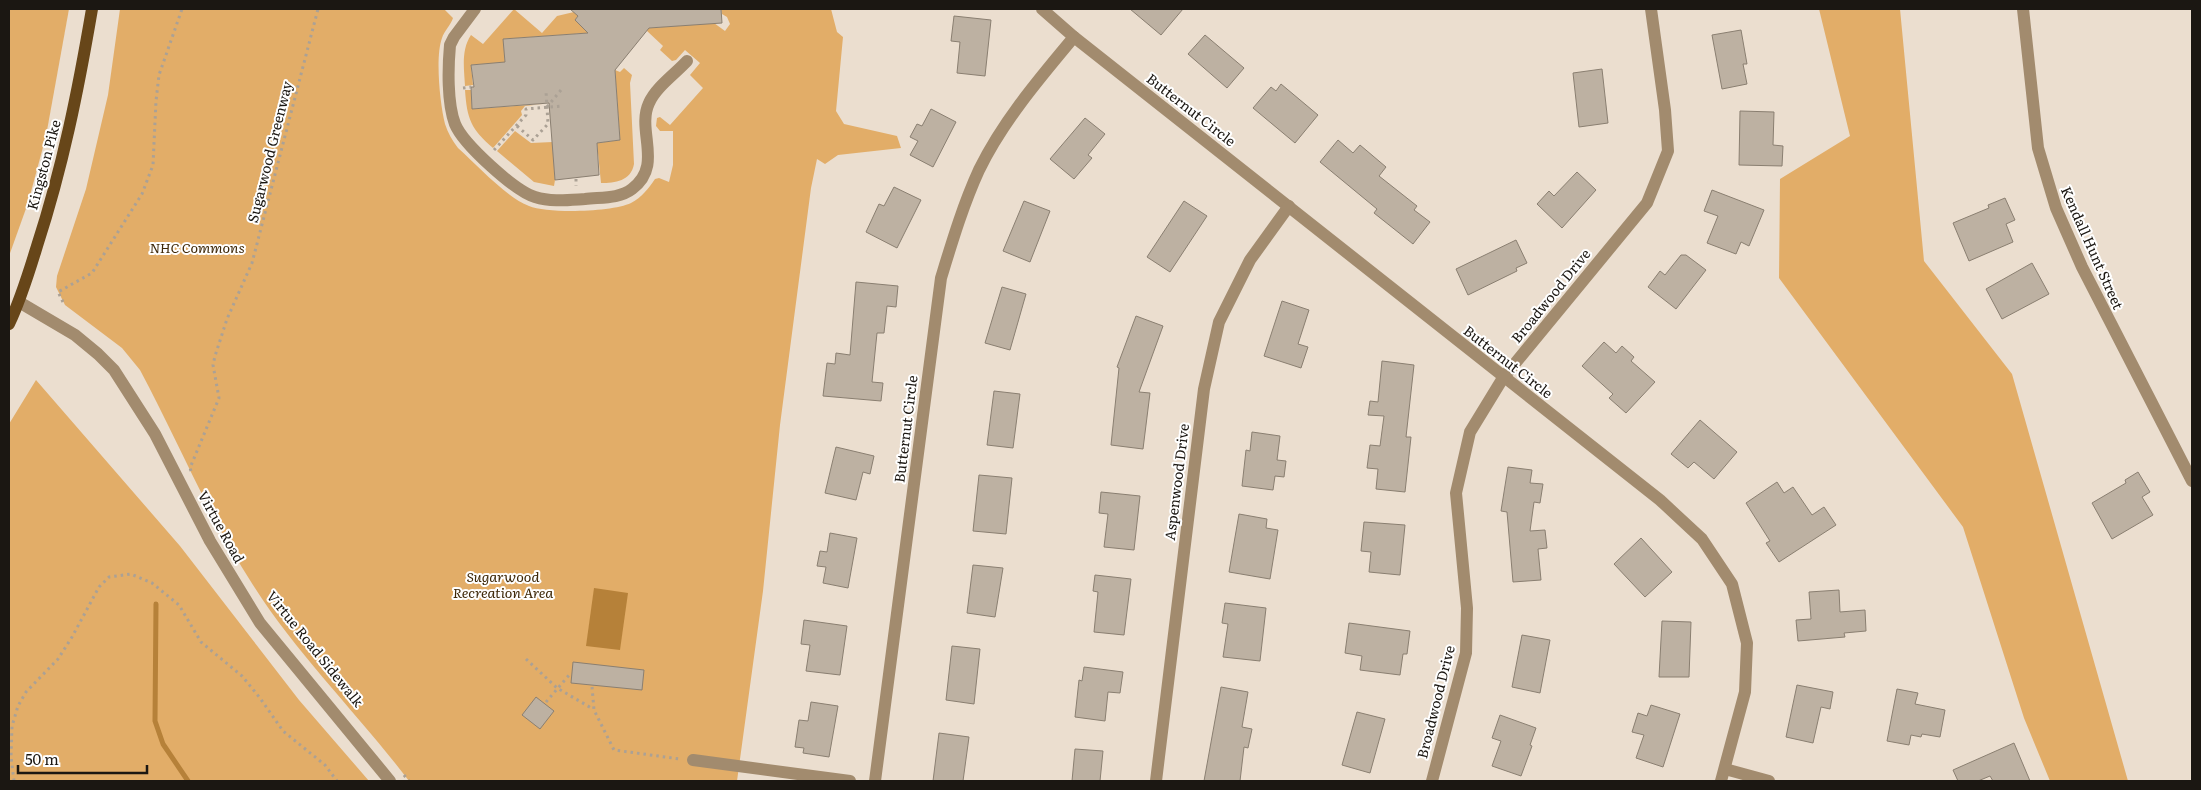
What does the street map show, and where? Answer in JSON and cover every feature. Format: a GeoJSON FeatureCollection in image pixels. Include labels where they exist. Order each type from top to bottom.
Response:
{"type":"FeatureCollection","features":[{"type":"Feature","properties":{"kind":"main road","name":"Kingston Pike"},"geometry":{"type":"LineString","coordinates":[[9,324],[19,302],[53,196],[75,108],[92,9]]}},
{"type":"Feature","properties":{"kind":"street"},"geometry":{"type":"LineString","coordinates":[[474,9],[450,45],[450,99],[455,123],[462,137],[474,149],[522,192],[536,197],[567,200],[616,196],[631,190],[644,176],[648,159],[646,120],[648,105],[652,97],[687,61]]}},
{"type":"Feature","properties":{"kind":"street"},"geometry":{"type":"LineString","coordinates":[[1042,9],[1074,37]]}},
{"type":"Feature","properties":{"kind":"street","name":"Broadwood Drive"},"geometry":{"type":"LineString","coordinates":[[1432,781],[1466,653],[1467,608],[1456,493],[1470,432],[1503,378],[1647,204],[1668,151],[1666,110],[1651,9]]}},
{"type":"Feature","properties":{"kind":"street","name":"Kendall Hunt Street"},"geometry":{"type":"LineString","coordinates":[[2023,9],[2036,140],[2046,180],[2056,208],[2082,267],[2192,481]]}},
{"type":"Feature","properties":{"kind":"street","name":"Butternut Circle"},"geometry":{"type":"LineString","coordinates":[[875,781],[941,278],[958,221],[980,170],[1006,124],[1038,80],[1074,37],[1503,378],[1660,500],[1702,539],[1732,584],[1748,644],[1745,692],[1723,775]]}},
{"type":"Feature","properties":{"kind":"street","name":"Aspenwood Drive"},"geometry":{"type":"LineString","coordinates":[[1156,781],[1204,389],[1219,322],[1250,260],[1289,206]]}},
{"type":"Feature","properties":{"kind":"street","name":"Virtue Road"},"geometry":{"type":"LineString","coordinates":[[19,302],[75,335],[114,370],[155,434],[210,541],[260,623],[390,781]]}},
{"type":"Feature","properties":{"kind":"street"},"geometry":{"type":"LineString","coordinates":[[693,760],[850,781]]}},
{"type":"Feature","properties":{"kind":"street"},"geometry":{"type":"LineString","coordinates":[[1723,775],[1769,781]]}},
{"type":"Feature","properties":{"kind":"path"},"geometry":{"type":"LineString","coordinates":[[63,302],[58,292],[92,273],[142,194],[153,165],[159,75],[182,9]]}},
{"type":"Feature","properties":{"kind":"path","name":"Sugarwood Greenway"},"geometry":{"type":"LineString","coordinates":[[194,477],[190,468],[219,398],[213,365],[215,356],[227,319],[252,263],[318,9]]}},
{"type":"Feature","properties":{"kind":"path"},"geometry":{"type":"LineString","coordinates":[[463,88],[471,87]]}},
{"type":"Feature","properties":{"kind":"path"},"geometry":{"type":"LineString","coordinates":[[547,107],[561,90]]}},
{"type":"Feature","properties":{"kind":"path"},"geometry":{"type":"LineString","coordinates":[[517,126],[533,140],[548,124],[546,91]]}},
{"type":"Feature","properties":{"kind":"path"},"geometry":{"type":"LineString","coordinates":[[494,151],[526,115],[526,109],[563,106]]}},
{"type":"Feature","properties":{"kind":"path"},"geometry":{"type":"LineString","coordinates":[[14,781],[11,758],[12,726],[18,706],[26,692],[58,659],[72,637],[98,587],[109,577],[131,574],[152,583],[179,606],[200,642],[242,676],[260,698],[283,732],[325,765],[336,781]]}},
{"type":"Feature","properties":{"kind":"path"},"geometry":{"type":"LineString","coordinates":[[526,659],[557,688],[594,710]]}},
{"type":"Feature","properties":{"kind":"path"},"geometry":{"type":"LineString","coordinates":[[546,702],[570,674]]}},
{"type":"Feature","properties":{"kind":"path"},"geometry":{"type":"LineString","coordinates":[[592,687],[594,710],[614,750],[693,760]]}},
{"type":"Feature","properties":{"kind":"path"},"geometry":{"type":"LineString","coordinates":[[403,774],[409,781]]}},
{"type":"Feature","properties":{"kind":"green space"},"geometry":{"type":"Polygon","coordinates":[[[9,9],[69,9],[46,136],[28,203],[9,256],[9,9]]]}},
{"type":"Feature","properties":{"kind":"green space"},"geometry":{"type":"Polygon","coordinates":[[[120,9],[444,9],[453,18],[443,35],[440,46],[439,81],[441,105],[447,130],[458,148],[492,180],[520,202],[538,209],[580,211],[622,206],[638,198],[655,179],[659,178],[669,182],[673,165],[673,131],[660,131],[656,126],[657,118],[660,117],[670,125],[703,88],[690,75],[700,63],[685,50],[676,60],[672,61],[660,50],[663,46],[646,30],[649,28],[714,23],[725,31],[730,24],[727,17],[722,14],[721,9],[831,9],[837,32],[843,37],[836,111],[844,124],[897,136],[901,148],[838,155],[825,164],[817,159],[811,188],[780,425],[763,591],[737,781],[409,781],[289,636],[253,585],[222,533],[140,370],[122,348],[65,305],[56,287],[57,276],[86,189],[108,95],[120,9]]]}},
{"type":"Feature","properties":{"kind":"green space"},"geometry":{"type":"Polygon","coordinates":[[[514,9],[542,33],[557,16],[574,12],[578,16],[575,20],[588,33],[504,39],[505,63],[471,65],[473,85],[465,86],[464,53],[471,35],[483,44],[514,9]]]}},
{"type":"Feature","properties":{"kind":"green space"},"geometry":{"type":"Polygon","coordinates":[[[1819,9],[1900,9],[1924,261],[2012,374],[2128,781],[2050,781],[2024,718],[1963,527],[1779,278],[1780,179],[1850,136],[1819,9]]]}},
{"type":"Feature","properties":{"kind":"green space"},"geometry":{"type":"Polygon","coordinates":[[[624,68],[632,75],[630,83],[634,164],[630,174],[622,180],[601,183],[597,143],[620,140],[615,70],[620,72],[624,68]]]}},
{"type":"Feature","properties":{"kind":"green space"},"geometry":{"type":"Polygon","coordinates":[[[465,90],[471,90],[472,109],[543,104],[525,106],[521,111],[522,115],[493,148],[480,135],[472,123],[467,109],[465,90]]]}},
{"type":"Feature","properties":{"kind":"green space"},"geometry":{"type":"Polygon","coordinates":[[[515,131],[531,143],[553,142],[554,186],[534,182],[497,151],[515,131]]]}},
{"type":"Feature","properties":{"kind":"green space"},"geometry":{"type":"Polygon","coordinates":[[[36,380],[180,546],[299,700],[369,781],[9,781],[9,424],[36,380]]]}},
{"type":"Feature","properties":{"kind":"shaded area"},"geometry":{"type":"Polygon","coordinates":[[[594,588],[628,593],[620,650],[586,646],[594,588]]]}},
{"type":"Feature","properties":{"kind":"building"},"geometry":{"type":"Polygon","coordinates":[[[570,9],[721,9],[722,23],[649,28],[615,70],[620,140],[597,143],[599,175],[555,180],[549,103],[472,109],[471,87],[474,87],[471,65],[505,62],[503,39],[588,33],[575,20],[578,16],[570,9]]]}},
{"type":"Feature","properties":{"kind":"building"},"geometry":{"type":"Polygon","coordinates":[[[1130,9],[1183,9],[1161,35],[1130,9]]]}},
{"type":"Feature","properties":{"kind":"building"},"geometry":{"type":"Polygon","coordinates":[[[954,16],[991,20],[985,76],[957,73],[960,42],[951,41],[954,16]]]}},
{"type":"Feature","properties":{"kind":"building"},"geometry":{"type":"Polygon","coordinates":[[[1741,30],[1747,64],[1743,64],[1747,84],[1722,89],[1712,35],[1741,30]]]}},
{"type":"Feature","properties":{"kind":"building"},"geometry":{"type":"Polygon","coordinates":[[[1205,35],[1244,68],[1227,88],[1188,54],[1205,35]]]}},
{"type":"Feature","properties":{"kind":"building"},"geometry":{"type":"Polygon","coordinates":[[[1602,69],[1608,123],[1579,127],[1573,73],[1602,69]]]}},
{"type":"Feature","properties":{"kind":"building"},"geometry":{"type":"Polygon","coordinates":[[[1281,84],[1318,115],[1295,143],[1253,108],[1271,87],[1276,91],[1281,84]]]}},
{"type":"Feature","properties":{"kind":"building"},"geometry":{"type":"Polygon","coordinates":[[[931,109],[956,122],[933,167],[910,155],[918,141],[910,137],[917,124],[922,126],[931,109]]]}},
{"type":"Feature","properties":{"kind":"building"},"geometry":{"type":"Polygon","coordinates":[[[1740,111],[1774,112],[1773,145],[1783,146],[1782,166],[1739,165],[1740,111]]]}},
{"type":"Feature","properties":{"kind":"building"},"geometry":{"type":"Polygon","coordinates":[[[1085,118],[1105,134],[1088,155],[1092,158],[1074,179],[1050,159],[1085,118]]]}},
{"type":"Feature","properties":{"kind":"building"},"geometry":{"type":"Polygon","coordinates":[[[1338,140],[1353,153],[1360,145],[1386,167],[1379,176],[1417,206],[1414,210],[1430,222],[1413,244],[1374,213],[1377,209],[1320,162],[1338,140]]]}},
{"type":"Feature","properties":{"kind":"building"},"geometry":{"type":"Polygon","coordinates":[[[1577,172],[1596,190],[1562,228],[1537,204],[1549,191],[1554,196],[1577,172]]]}},
{"type":"Feature","properties":{"kind":"building"},"geometry":{"type":"Polygon","coordinates":[[[894,187],[921,200],[897,248],[866,232],[879,204],[884,206],[894,187]]]}},
{"type":"Feature","properties":{"kind":"building"},"geometry":{"type":"Polygon","coordinates":[[[1712,190],[1764,210],[1749,246],[1741,242],[1736,254],[1707,243],[1718,216],[1704,211],[1712,190]]]}},
{"type":"Feature","properties":{"kind":"building"},"geometry":{"type":"Polygon","coordinates":[[[2005,198],[2015,220],[2006,224],[2013,242],[1969,261],[1953,223],[1989,208],[1988,205],[2005,198]]]}},
{"type":"Feature","properties":{"kind":"building"},"geometry":{"type":"Polygon","coordinates":[[[1024,201],[1050,211],[1030,262],[1003,251],[1024,201]]]}},
{"type":"Feature","properties":{"kind":"building"},"geometry":{"type":"Polygon","coordinates":[[[1184,201],[1207,216],[1170,272],[1147,257],[1184,201]]]}},
{"type":"Feature","properties":{"kind":"building"},"geometry":{"type":"Polygon","coordinates":[[[1516,240],[1527,263],[1516,268],[1517,271],[1468,295],[1456,269],[1516,240]]]}},
{"type":"Feature","properties":{"kind":"building"},"geometry":{"type":"Polygon","coordinates":[[[1681,255],[1686,255],[1706,270],[1676,309],[1648,287],[1660,271],[1665,275],[1681,255]]]}},
{"type":"Feature","properties":{"kind":"building"},"geometry":{"type":"Polygon","coordinates":[[[2032,263],[2049,294],[2002,319],[1986,289],[2032,263]]]}},
{"type":"Feature","properties":{"kind":"building"},"geometry":{"type":"Polygon","coordinates":[[[856,282],[898,286],[896,307],[887,306],[884,333],[877,333],[872,382],[883,383],[881,401],[823,396],[827,363],[835,364],[836,353],[850,355],[856,282]]]}},
{"type":"Feature","properties":{"kind":"building"},"geometry":{"type":"Polygon","coordinates":[[[1002,287],[1026,294],[1010,350],[985,343],[1002,287]]]}},
{"type":"Feature","properties":{"kind":"building"},"geometry":{"type":"Polygon","coordinates":[[[1282,301],[1309,310],[1298,344],[1308,347],[1301,368],[1264,356],[1282,301]]]}},
{"type":"Feature","properties":{"kind":"building"},"geometry":{"type":"Polygon","coordinates":[[[1136,316],[1163,326],[1139,392],[1150,393],[1143,449],[1111,445],[1119,368],[1117,367],[1136,316]]]}},
{"type":"Feature","properties":{"kind":"building"},"geometry":{"type":"Polygon","coordinates":[[[1604,342],[1616,353],[1622,346],[1634,357],[1631,361],[1655,382],[1626,413],[1609,398],[1613,394],[1582,366],[1604,342]]]}},
{"type":"Feature","properties":{"kind":"building"},"geometry":{"type":"Polygon","coordinates":[[[1382,361],[1414,365],[1406,437],[1411,437],[1405,492],[1376,489],[1378,469],[1367,468],[1370,445],[1380,446],[1384,416],[1368,415],[1370,401],[1378,402],[1382,361]]]}},
{"type":"Feature","properties":{"kind":"building"},"geometry":{"type":"Polygon","coordinates":[[[994,391],[1020,394],[1013,448],[987,445],[994,391]]]}},
{"type":"Feature","properties":{"kind":"building"},"geometry":{"type":"Polygon","coordinates":[[[1700,420],[1737,452],[1714,479],[1694,462],[1688,468],[1671,454],[1700,420]]]}},
{"type":"Feature","properties":{"kind":"building"},"geometry":{"type":"Polygon","coordinates":[[[1252,432],[1280,436],[1277,460],[1286,461],[1284,477],[1275,476],[1273,490],[1242,486],[1246,450],[1250,451],[1252,432]]]}},
{"type":"Feature","properties":{"kind":"building"},"geometry":{"type":"Polygon","coordinates":[[[836,447],[874,456],[870,474],[863,472],[856,500],[825,493],[836,447]]]}},
{"type":"Feature","properties":{"kind":"building"},"geometry":{"type":"Polygon","coordinates":[[[1508,467],[1532,470],[1530,483],[1543,484],[1540,503],[1534,502],[1530,531],[1545,530],[1547,548],[1538,549],[1541,580],[1513,582],[1507,512],[1501,511],[1508,467]]]}},
{"type":"Feature","properties":{"kind":"building"},"geometry":{"type":"Polygon","coordinates":[[[2138,472],[2150,492],[2142,497],[2153,515],[2112,539],[2092,503],[2126,483],[2125,480],[2138,472]]]}},
{"type":"Feature","properties":{"kind":"building"},"geometry":{"type":"Polygon","coordinates":[[[979,475],[1012,478],[1006,534],[973,531],[979,475]]]}},
{"type":"Feature","properties":{"kind":"building"},"geometry":{"type":"Polygon","coordinates":[[[1777,482],[1784,493],[1793,487],[1812,515],[1824,507],[1836,525],[1779,562],[1766,543],[1770,541],[1746,503],[1777,482]]]}},
{"type":"Feature","properties":{"kind":"building"},"geometry":{"type":"Polygon","coordinates":[[[1101,492],[1140,496],[1134,550],[1104,547],[1108,514],[1099,513],[1101,492]]]}},
{"type":"Feature","properties":{"kind":"building"},"geometry":{"type":"Polygon","coordinates":[[[1239,514],[1267,519],[1266,528],[1278,530],[1270,579],[1229,572],[1239,514]]]}},
{"type":"Feature","properties":{"kind":"building"},"geometry":{"type":"Polygon","coordinates":[[[1364,522],[1405,525],[1400,575],[1369,572],[1371,552],[1361,551],[1364,522]]]}},
{"type":"Feature","properties":{"kind":"building"},"geometry":{"type":"Polygon","coordinates":[[[830,533],[857,538],[848,588],[823,583],[826,567],[817,566],[820,551],[827,552],[830,533]]]}},
{"type":"Feature","properties":{"kind":"building"},"geometry":{"type":"Polygon","coordinates":[[[1641,538],[1672,572],[1645,597],[1614,564],[1641,538]]]}},
{"type":"Feature","properties":{"kind":"building"},"geometry":{"type":"Polygon","coordinates":[[[973,565],[1003,568],[995,617],[967,613],[973,565]]]}},
{"type":"Feature","properties":{"kind":"building"},"geometry":{"type":"Polygon","coordinates":[[[1095,575],[1131,579],[1124,635],[1094,632],[1098,592],[1093,591],[1095,575]]]}},
{"type":"Feature","properties":{"kind":"building"},"geometry":{"type":"Polygon","coordinates":[[[1839,590],[1840,612],[1865,610],[1866,631],[1844,633],[1845,637],[1798,641],[1796,620],[1811,619],[1809,592],[1839,590]]]}},
{"type":"Feature","properties":{"kind":"building"},"geometry":{"type":"Polygon","coordinates":[[[1225,603],[1266,608],[1260,661],[1223,657],[1228,624],[1222,623],[1225,603]]]}},
{"type":"Feature","properties":{"kind":"building"},"geometry":{"type":"Polygon","coordinates":[[[804,620],[847,626],[840,675],[806,671],[810,645],[801,644],[804,620]]]}},
{"type":"Feature","properties":{"kind":"building"},"geometry":{"type":"Polygon","coordinates":[[[1662,621],[1691,622],[1689,677],[1659,677],[1662,621]]]}},
{"type":"Feature","properties":{"kind":"building"},"geometry":{"type":"Polygon","coordinates":[[[1349,623],[1410,631],[1407,654],[1403,654],[1400,675],[1360,670],[1362,656],[1345,653],[1349,623]]]}},
{"type":"Feature","properties":{"kind":"building"},"geometry":{"type":"Polygon","coordinates":[[[1522,635],[1550,640],[1540,693],[1512,687],[1522,635]]]}},
{"type":"Feature","properties":{"kind":"building"},"geometry":{"type":"Polygon","coordinates":[[[952,646],[980,649],[974,704],[946,700],[952,646]]]}},
{"type":"Feature","properties":{"kind":"building"},"geometry":{"type":"Polygon","coordinates":[[[573,662],[644,670],[642,690],[571,683],[573,662]]]}},
{"type":"Feature","properties":{"kind":"building"},"geometry":{"type":"Polygon","coordinates":[[[1084,667],[1123,672],[1120,693],[1108,692],[1105,721],[1075,717],[1079,680],[1082,681],[1084,667]]]}},
{"type":"Feature","properties":{"kind":"building"},"geometry":{"type":"Polygon","coordinates":[[[1797,685],[1833,692],[1830,709],[1821,707],[1813,743],[1786,737],[1797,685]]]}},
{"type":"Feature","properties":{"kind":"building"},"geometry":{"type":"Polygon","coordinates":[[[1221,687],[1248,692],[1242,727],[1252,729],[1248,748],[1244,747],[1240,781],[1204,781],[1221,687]]]}},
{"type":"Feature","properties":{"kind":"building"},"geometry":{"type":"Polygon","coordinates":[[[1897,689],[1918,693],[1915,704],[1945,710],[1940,737],[1922,734],[1921,737],[1911,735],[1909,745],[1887,741],[1897,689]]]}},
{"type":"Feature","properties":{"kind":"building"},"geometry":{"type":"Polygon","coordinates":[[[536,697],[554,711],[540,729],[522,715],[536,697]]]}},
{"type":"Feature","properties":{"kind":"building"},"geometry":{"type":"Polygon","coordinates":[[[811,702],[838,706],[829,757],[803,753],[804,748],[795,747],[799,720],[808,721],[811,702]]]}},
{"type":"Feature","properties":{"kind":"building"},"geometry":{"type":"Polygon","coordinates":[[[1651,705],[1680,714],[1663,767],[1636,758],[1644,735],[1632,732],[1638,713],[1647,716],[1651,705]]]}},
{"type":"Feature","properties":{"kind":"building"},"geometry":{"type":"Polygon","coordinates":[[[1357,712],[1385,719],[1370,773],[1342,765],[1357,712]]]}},
{"type":"Feature","properties":{"kind":"building"},"geometry":{"type":"Polygon","coordinates":[[[1500,715],[1536,728],[1530,745],[1532,746],[1521,776],[1492,766],[1501,741],[1492,738],[1500,715]]]}},
{"type":"Feature","properties":{"kind":"building"},"geometry":{"type":"Polygon","coordinates":[[[939,733],[969,737],[963,781],[933,781],[939,733]]]}},
{"type":"Feature","properties":{"kind":"building"},"geometry":{"type":"Polygon","coordinates":[[[2014,743],[2030,781],[1993,781],[1990,776],[1978,781],[1958,781],[1953,770],[2014,743]]]}},
{"type":"Feature","properties":{"kind":"building"},"geometry":{"type":"Polygon","coordinates":[[[1075,749],[1103,751],[1100,781],[1072,781],[1075,749]]]}},
{"type":"Feature","properties":{"kind":"waterway"},"geometry":{"type":"LineString","coordinates":[[156,604],[155,721],[163,744],[188,781]]}},
{"type":"Feature","properties":{"kind":"park label","name":"NHC Commons"},"geometry":{"type":"Point","coordinates":[197,248]}},
{"type":"Feature","properties":{"kind":"park label","name":"Sugarwood Recreation Area"},"geometry":{"type":"Point","coordinates":[503,586]}}]}
